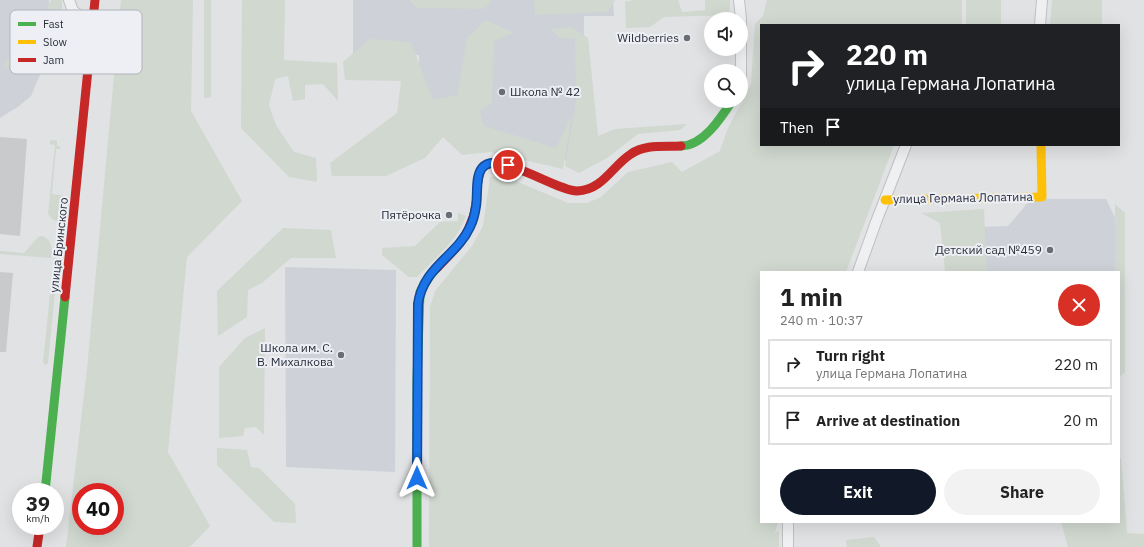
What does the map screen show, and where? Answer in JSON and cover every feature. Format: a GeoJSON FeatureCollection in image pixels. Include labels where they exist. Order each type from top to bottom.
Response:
{"type":"FeatureCollection","features":[{"type":"Feature","properties":{"kind":"street"},"geometry":{"type":"LineString","coordinates":[[69,0],[73,10]]}},
{"type":"Feature","properties":{"kind":"street","name":"улица Бринского"},"geometry":{"type":"LineString","coordinates":[[94,10],[95,0]]}},
{"type":"Feature","properties":{"kind":"street"},"geometry":{"type":"LineString","coordinates":[[739,0],[740,12]]}},
{"type":"Feature","properties":{"kind":"street"},"geometry":{"type":"LineString","coordinates":[[1040,24],[1042,0]]}},
{"type":"Feature","properties":{"kind":"street","name":"улица Бринского"},"geometry":{"type":"LineString","coordinates":[[46,483],[87,74]]}},
{"type":"Feature","properties":{"kind":"street"},"geometry":{"type":"LineString","coordinates":[[417,547],[417,388],[420,292],[431,274],[444,258],[460,243],[470,227],[476,208],[479,174],[483,167],[489,163],[508,165],[564,188],[576,191],[585,190],[593,188],[605,179],[630,154],[641,149],[650,147],[687,146],[696,142],[719,121],[727,108]]}},
{"type":"Feature","properties":{"kind":"street"},"geometry":{"type":"LineString","coordinates":[[885,200],[906,146]]}},
{"type":"Feature","properties":{"kind":"street","name":"улица Германа Лопатина"},"geometry":{"type":"LineString","coordinates":[[858,271],[885,200],[1042,197],[1041,146]]}},
{"type":"Feature","properties":{"kind":"street"},"geometry":{"type":"LineString","coordinates":[[788,523],[788,547]]}},
{"type":"Feature","properties":{"kind":"street"},"geometry":{"type":"LineString","coordinates":[[37,547],[39,535]]}},
{"type":"Feature","properties":{"kind":"shaded area"},"geometry":{"type":"Polygon","coordinates":[[[0,0],[49,0],[49,10],[10,10],[10,74],[40,74],[31,96],[19,106],[0,118],[0,0]]]}},
{"type":"Feature","properties":{"kind":"shaded area"},"geometry":{"type":"Polygon","coordinates":[[[51,0],[62,0],[62,10],[46,10],[51,0]]]}},
{"type":"Feature","properties":{"kind":"shaded area"},"geometry":{"type":"Polygon","coordinates":[[[121,0],[193,0],[191,111],[242,201],[187,257],[168,452],[210,526],[190,547],[66,547],[72,496],[72,535],[124,535],[124,483],[74,483],[87,369],[114,74],[142,74],[142,10],[120,10],[121,0]]]}},
{"type":"Feature","properties":{"kind":"shaded area"},"geometry":{"type":"Polygon","coordinates":[[[204,0],[211,0],[211,97],[204,98],[204,0]]]}},
{"type":"Feature","properties":{"kind":"shaded area"},"geometry":{"type":"Polygon","coordinates":[[[242,0],[285,0],[284,60],[337,63],[338,101],[323,84],[305,85],[305,99],[293,101],[288,76],[275,79],[269,105],[276,125],[294,152],[316,158],[317,182],[289,177],[241,128],[242,0]]]}},
{"type":"Feature","properties":{"kind":"shaded area","name":"Школа № 42"},"geometry":{"type":"Polygon","coordinates":[[[353,0],[613,0],[614,16],[584,16],[583,161],[554,160],[420,130],[419,55],[353,54],[353,0]]]}},
{"type":"Feature","properties":{"kind":"shaded area"},"geometry":{"type":"Polygon","coordinates":[[[409,0],[491,0],[490,4],[484,9],[417,8],[409,0]]]}},
{"type":"Feature","properties":{"kind":"shaded area"},"geometry":{"type":"Polygon","coordinates":[[[534,0],[615,0],[608,12],[535,15],[534,0]]]}},
{"type":"Feature","properties":{"kind":"shaded area"},"geometry":{"type":"Polygon","coordinates":[[[633,0],[678,0],[682,12],[705,10],[705,0],[730,0],[729,12],[704,12],[704,16],[664,17],[650,27],[626,28],[625,2],[633,0]]]}},
{"type":"Feature","properties":{"kind":"shaded area"},"geometry":{"type":"Polygon","coordinates":[[[767,0],[962,0],[962,24],[760,24],[760,146],[894,146],[846,271],[760,271],[760,523],[778,523],[775,533],[779,530],[779,547],[429,547],[430,307],[435,291],[472,246],[483,226],[490,177],[504,176],[568,203],[587,203],[601,197],[628,172],[672,162],[682,172],[720,151],[727,130],[738,108],[748,108],[748,90],[751,84],[755,24],[763,16],[767,0]]]}},
{"type":"Feature","properties":{"kind":"shaded area"},"geometry":{"type":"Polygon","coordinates":[[[966,0],[1001,0],[1001,24],[966,24],[966,0]]]}},
{"type":"Feature","properties":{"kind":"shaded area"},"geometry":{"type":"Polygon","coordinates":[[[1052,0],[1102,0],[1102,24],[1050,24],[1052,0]]]}},
{"type":"Feature","properties":{"kind":"shaded area"},"geometry":{"type":"Polygon","coordinates":[[[486,20],[514,33],[494,41],[492,103],[480,110],[484,126],[556,148],[572,115],[563,169],[490,152],[462,155],[443,137],[425,158],[386,176],[332,176],[330,163],[397,113],[401,81],[345,80],[343,62],[370,39],[411,42],[433,100],[457,95],[467,38],[486,20]]]}},
{"type":"Feature","properties":{"kind":"shaded area"},"geometry":{"type":"Polygon","coordinates":[[[572,27],[588,38],[598,136],[615,129],[687,124],[680,130],[638,134],[607,158],[579,173],[565,166],[576,101],[575,39],[560,38],[550,29],[572,27]]]}},
{"type":"Feature","properties":{"kind":"shaded area"},"geometry":{"type":"Polygon","coordinates":[[[10,56],[10,65],[5,70],[4,66],[10,56]]]}},
{"type":"Feature","properties":{"kind":"shaded area"},"geometry":{"type":"Polygon","coordinates":[[[50,141],[57,141],[57,146],[60,146],[60,149],[56,149],[52,194],[65,196],[64,216],[58,221],[53,220],[48,214],[55,145],[50,144],[50,141]]]}},
{"type":"Feature","properties":{"kind":"shaded area","name":"Детский сад №459"},"geometry":{"type":"Polygon","coordinates":[[[1031,199],[1106,199],[1117,222],[1117,271],[984,271],[982,227],[1008,226],[1031,199]]]}},
{"type":"Feature","properties":{"kind":"shaded area"},"geometry":{"type":"Polygon","coordinates":[[[1115,204],[1125,213],[1125,372],[1120,376],[1120,271],[1115,271],[1115,204]]]}},
{"type":"Feature","properties":{"kind":"shaded area"},"geometry":{"type":"Polygon","coordinates":[[[984,209],[987,271],[945,271],[940,223],[921,213],[984,209]]]}},
{"type":"Feature","properties":{"kind":"shaded area"},"geometry":{"type":"Polygon","coordinates":[[[458,213],[466,216],[457,233],[445,249],[417,277],[409,277],[382,255],[382,248],[415,246],[440,222],[458,221],[458,213]]]}},
{"type":"Feature","properties":{"kind":"shaded area"},"geometry":{"type":"Polygon","coordinates":[[[283,228],[331,230],[336,258],[291,258],[262,283],[248,290],[247,317],[218,336],[217,291],[283,228]]]}},
{"type":"Feature","properties":{"kind":"shaded area"},"geometry":{"type":"Polygon","coordinates":[[[42,236],[50,242],[52,252],[51,258],[0,254],[0,251],[24,253],[38,237],[42,236]]]}},
{"type":"Feature","properties":{"kind":"shaded area"},"geometry":{"type":"Polygon","coordinates":[[[54,254],[57,271],[48,363],[46,365],[43,362],[54,254]]]}},
{"type":"Feature","properties":{"kind":"shaded area","name":"Школа им. С. В. Михалкова"},"geometry":{"type":"Polygon","coordinates":[[[285,267],[396,270],[395,472],[286,467],[285,267]]]}},
{"type":"Feature","properties":{"kind":"shaded area"},"geometry":{"type":"Polygon","coordinates":[[[265,328],[264,435],[256,427],[245,428],[243,436],[219,438],[219,367],[245,338],[265,328]]]}},
{"type":"Feature","properties":{"kind":"shaded area"},"geometry":{"type":"Polygon","coordinates":[[[217,448],[247,450],[251,467],[259,468],[295,504],[296,523],[274,522],[217,465],[217,448]]]}},
{"type":"Feature","properties":{"kind":"shaded area"},"geometry":{"type":"Polygon","coordinates":[[[1121,458],[1127,533],[1144,534],[1144,547],[1068,547],[1061,523],[1120,523],[1121,458]]]}},
{"type":"Feature","properties":{"kind":"shaded area"},"geometry":{"type":"Polygon","coordinates":[[[874,537],[881,547],[847,547],[846,540],[874,537]]]}},
{"type":"Feature","properties":{"kind":"building"},"geometry":{"type":"Polygon","coordinates":[[[0,137],[27,139],[20,236],[0,234],[0,137]]]}},
{"type":"Feature","properties":{"kind":"building"},"geometry":{"type":"Polygon","coordinates":[[[0,272],[13,273],[6,352],[0,352],[0,272]]]}},
{"type":"Feature","properties":{"kind":"traffic: fast"},"geometry":{"type":"LineString","coordinates":[[681,146],[689,145],[704,136],[717,123],[727,108]]}},
{"type":"Feature","properties":{"kind":"traffic: fast"},"geometry":{"type":"LineString","coordinates":[[417,547],[417,381],[420,292],[431,274],[437,268]]}},
{"type":"Feature","properties":{"kind":"traffic: fast"},"geometry":{"type":"LineString","coordinates":[[46,483],[65,297]]}},
{"type":"Feature","properties":{"kind":"traffic: slow"},"geometry":{"type":"LineString","coordinates":[[885,200],[1042,197],[1041,146]]}},
{"type":"Feature","properties":{"kind":"traffic: jam"},"geometry":{"type":"LineString","coordinates":[[94,10],[95,0]]}},
{"type":"Feature","properties":{"kind":"traffic: jam"},"geometry":{"type":"LineString","coordinates":[[65,297],[88,74]]}},
{"type":"Feature","properties":{"kind":"traffic: jam"},"geometry":{"type":"LineString","coordinates":[[437,268],[456,248],[467,231],[474,213],[477,201],[478,180],[480,170],[483,167],[491,163],[502,164],[556,185],[577,191],[586,190],[601,182],[624,159],[636,151],[648,147],[681,146]]}},
{"type":"Feature","properties":{"kind":"traffic: jam"},"geometry":{"type":"LineString","coordinates":[[37,547],[39,535]]}},
{"type":"Feature","properties":{"kind":"place","name":"Wildberries"},"geometry":{"type":"Point","coordinates":[687,38]}},
{"type":"Feature","properties":{"kind":"place","name":"Школа № 42"},"geometry":{"type":"Point","coordinates":[502,92]}},
{"type":"Feature","properties":{"kind":"place","name":"Пятёрочка"},"geometry":{"type":"Point","coordinates":[449,215]}},
{"type":"Feature","properties":{"kind":"place","name":"Детский сад №459"},"geometry":{"type":"Point","coordinates":[1050,250]}},
{"type":"Feature","properties":{"kind":"place","name":"Школа им. С. В. Михалкова"},"geometry":{"type":"Point","coordinates":[341,355]}},
{"type":"Feature","properties":{"kind":"route"},"geometry":{"type":"LineString","coordinates":[[417,478],[418,304],[420,292],[431,274],[444,258],[460,243],[470,227],[476,208],[479,174],[483,167],[489,163],[496,162],[508,165]]}}]}
